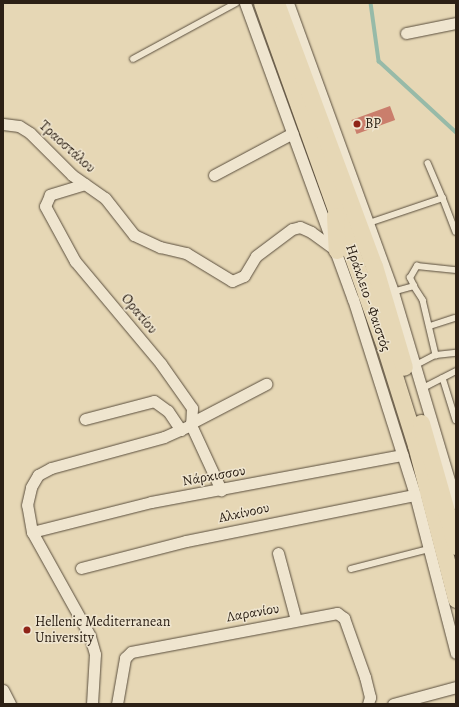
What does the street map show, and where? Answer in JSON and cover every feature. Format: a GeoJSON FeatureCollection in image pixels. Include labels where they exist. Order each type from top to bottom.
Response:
{"type":"FeatureCollection","features":[{"type":"Feature","properties":{"kind":"main road","name":"Ηράκλειο - Φαιστός"},"geometry":{"type":"LineString","coordinates":[[262,3],[338,191],[364,224],[374,266],[456,546]]}},
{"type":"Feature","properties":{"kind":"main road","name":"Ηράκλειο - Φαιστός"},"geometry":{"type":"LineString","coordinates":[[276,3],[338,191],[416,445],[456,598]]}},
{"type":"Feature","properties":{"kind":"main road"},"geometry":{"type":"LineString","coordinates":[[337,250],[338,191],[349,166]]}},
{"type":"Feature","properties":{"kind":"main road"},"geometry":{"type":"LineString","coordinates":[[364,224],[384,265]]}},
{"type":"Feature","properties":{"kind":"street"},"geometry":{"type":"LineString","coordinates":[[245,3],[337,250],[415,495],[456,653]]}},
{"type":"Feature","properties":{"kind":"street"},"geometry":{"type":"LineString","coordinates":[[288,3],[349,166],[364,224]]}},
{"type":"Feature","properties":{"kind":"street"},"geometry":{"type":"LineString","coordinates":[[406,33],[456,23]]}},
{"type":"Feature","properties":{"kind":"street","name":"Τραοστάλου"},"geometry":{"type":"LineString","coordinates":[[3,124],[19,126],[30,133],[85,184],[105,198],[134,235],[160,247],[186,253],[232,281],[244,276],[256,256],[292,229],[300,227],[311,232],[337,250]]}},
{"type":"Feature","properties":{"kind":"street"},"geometry":{"type":"LineString","coordinates":[[214,175],[293,133]]}},
{"type":"Feature","properties":{"kind":"street","name":"Ορατίου"},"geometry":{"type":"LineString","coordinates":[[85,184],[50,195],[45,206],[68,251],[192,408],[191,424],[221,490]]}},
{"type":"Feature","properties":{"kind":"street"},"geometry":{"type":"LineString","coordinates":[[384,265],[453,484],[456,504]]}},
{"type":"Feature","properties":{"kind":"street"},"geometry":{"type":"LineString","coordinates":[[92,704],[94,654],[90,636],[32,532],[28,498],[40,473],[181,430],[266,384]]}},
{"type":"Feature","properties":{"kind":"street"},"geometry":{"type":"LineString","coordinates":[[85,419],[154,401],[168,411],[181,430]]}},
{"type":"Feature","properties":{"kind":"street","name":"Νάρκισσου"},"geometry":{"type":"LineString","coordinates":[[32,532],[151,502],[403,455]]}},
{"type":"Feature","properties":{"kind":"street","name":"Αλκίνοου"},"geometry":{"type":"LineString","coordinates":[[80,568],[186,541],[415,495]]}},
{"type":"Feature","properties":{"kind":"street"},"geometry":{"type":"LineString","coordinates":[[278,552],[296,620]]}},
{"type":"Feature","properties":{"kind":"street","name":"Λαρανίου"},"geometry":{"type":"LineString","coordinates":[[117,704],[126,658],[131,652],[337,613],[344,618],[365,676],[370,697],[368,704]]}},
{"type":"Feature","properties":{"kind":"street"},"geometry":{"type":"LineString","coordinates":[[393,704],[456,687]]}},
{"type":"Feature","properties":{"kind":"street"},"geometry":{"type":"LineString","coordinates":[[3,690],[10,704]]}},
{"type":"Feature","properties":{"kind":"lane"},"geometry":{"type":"LineString","coordinates":[[133,59],[236,3]]}},
{"type":"Feature","properties":{"kind":"lane"},"geometry":{"type":"LineString","coordinates":[[428,163],[456,232]]}},
{"type":"Feature","properties":{"kind":"lane"},"geometry":{"type":"LineString","coordinates":[[364,224],[442,198]]}},
{"type":"Feature","properties":{"kind":"lane"},"geometry":{"type":"LineString","coordinates":[[436,355],[423,300],[410,278],[417,266],[456,270]]}},
{"type":"Feature","properties":{"kind":"lane"},"geometry":{"type":"LineString","coordinates":[[393,292],[414,286]]}},
{"type":"Feature","properties":{"kind":"lane"},"geometry":{"type":"LineString","coordinates":[[430,326],[454,318]]}},
{"type":"Feature","properties":{"kind":"lane"},"geometry":{"type":"LineString","coordinates":[[416,365],[436,355],[456,353]]}},
{"type":"Feature","properties":{"kind":"lane"},"geometry":{"type":"LineString","coordinates":[[423,388],[456,370]]}},
{"type":"Feature","properties":{"kind":"lane"},"geometry":{"type":"LineString","coordinates":[[443,378],[456,420]]}},
{"type":"Feature","properties":{"kind":"lane"},"geometry":{"type":"LineString","coordinates":[[351,569],[429,549]]}},
{"type":"Feature","properties":{"kind":"building"},"geometry":{"type":"Polygon","coordinates":[[[390,106],[395,120],[357,134],[351,120],[390,106]]]}},
{"type":"Feature","properties":{"kind":"waterway"},"geometry":{"type":"LineString","coordinates":[[371,3],[379,61],[456,132]]}},
{"type":"Feature","properties":{"kind":"place","name":"BP"},"geometry":{"type":"Point","coordinates":[357,124]}},
{"type":"Feature","properties":{"kind":"place","name":"Hellenic Mediterranean University"},"geometry":{"type":"Point","coordinates":[27,630]}}]}
